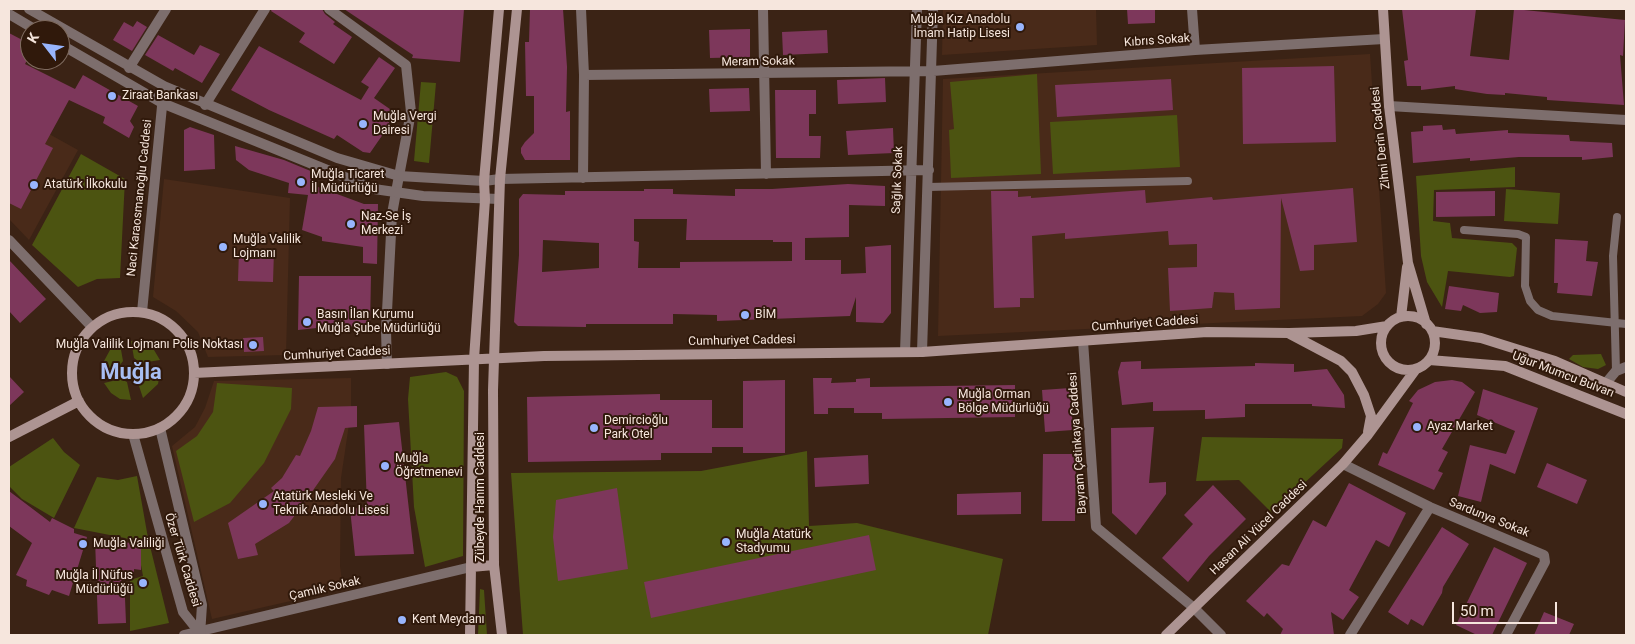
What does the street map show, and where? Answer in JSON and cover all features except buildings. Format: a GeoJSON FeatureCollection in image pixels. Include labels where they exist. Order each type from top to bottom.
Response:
{"type":"FeatureCollection","features":[{"type":"Feature","properties":{"kind":"main road","name":"Zübeyde Hanım Caddesi"},"geometry":{"type":"LineString","coordinates":[[470,635],[474,359],[485,200],[484,181],[499,9]]}},
{"type":"Feature","properties":{"kind":"main road","name":"Zübeyde Hanım Caddesi"},"geometry":{"type":"LineString","coordinates":[[502,635],[494,564],[494,358],[500,179],[517,9]]}},
{"type":"Feature","properties":{"kind":"main road","name":"Zihni Derin Caddesi"},"geometry":{"type":"LineString","coordinates":[[1384,9],[1384,39],[1389,106],[1408,263]]}},
{"type":"Feature","properties":{"kind":"main road"},"geometry":{"type":"LineString","coordinates":[[1401,317],[1408,263]]}},
{"type":"Feature","properties":{"kind":"main road"},"geometry":{"type":"LineString","coordinates":[[1408,263],[1429,327],[1435,346],[1429,360],[1416,369],[1399,369],[1386,359],[1381,342],[1387,326],[1401,317],[1419,319],[1429,327]]}},
{"type":"Feature","properties":{"kind":"main road"},"geometry":{"type":"LineString","coordinates":[[142,312],[169,322],[180,332],[193,358],[194,373],[188,399],[181,411],[160,428],[133,434],[116,432],[101,425],[88,414],[78,400],[73,386],[72,369],[75,354],[82,339],[92,327],[115,314],[142,312]]}},
{"type":"Feature","properties":{"kind":"main road","name":"Cumhuriyet Caddesi"},"geometry":{"type":"LineString","coordinates":[[194,373],[494,358],[922,352],[1207,332],[1289,333],[1356,331],[1387,326]]}},
{"type":"Feature","properties":{"kind":"main road","name":"Uğur Mumcu Bulvarı"},"geometry":{"type":"LineString","coordinates":[[1429,327],[1481,338],[1555,361],[1626,392]]}},
{"type":"Feature","properties":{"kind":"main road"},"geometry":{"type":"LineString","coordinates":[[1289,333],[1341,361],[1352,372],[1364,395],[1371,416],[1367,436]]}},
{"type":"Feature","properties":{"kind":"main road","name":"Uğur Mumcu Bulvarı"},"geometry":{"type":"LineString","coordinates":[[1429,360],[1505,366],[1626,414]]}},
{"type":"Feature","properties":{"kind":"main road","name":"Hasan Ali Yücel Caddesi"},"geometry":{"type":"LineString","coordinates":[[1166,635],[1343,464],[1367,436],[1416,369]]}},
{"type":"Feature","properties":{"kind":"main road"},"geometry":{"type":"LineString","coordinates":[[9,437],[78,400]]}},
{"type":"Feature","properties":{"kind":"main road"},"geometry":{"type":"LineString","coordinates":[[471,567],[494,564]]}},
{"type":"Feature","properties":{"kind":"street"},"geometry":{"type":"LineString","coordinates":[[29,9],[129,68],[205,105],[337,158],[398,176],[484,181],[500,179],[929,170]]}},
{"type":"Feature","properties":{"kind":"street"},"geometry":{"type":"LineString","coordinates":[[129,68],[166,9]]}},
{"type":"Feature","properties":{"kind":"street"},"geometry":{"type":"LineString","coordinates":[[205,105],[265,9]]}},
{"type":"Feature","properties":{"kind":"street"},"geometry":{"type":"LineString","coordinates":[[329,9],[406,65],[411,112],[392,214],[387,312],[387,364]]}},
{"type":"Feature","properties":{"kind":"street"},"geometry":{"type":"LineString","coordinates":[[581,9],[584,75],[583,178]]}},
{"type":"Feature","properties":{"kind":"street"},"geometry":{"type":"LineString","coordinates":[[763,9],[766,174]]}},
{"type":"Feature","properties":{"kind":"street","name":"Sağlık Sokak"},"geometry":{"type":"LineString","coordinates":[[905,352],[917,9]]}},
{"type":"Feature","properties":{"kind":"street"},"geometry":{"type":"LineString","coordinates":[[922,352],[933,9]]}},
{"type":"Feature","properties":{"kind":"street"},"geometry":{"type":"LineString","coordinates":[[1192,9],[1195,50]]}},
{"type":"Feature","properties":{"kind":"street"},"geometry":{"type":"LineString","coordinates":[[9,14],[20,21]]}},
{"type":"Feature","properties":{"kind":"street","name":"Kıbrıs Sokak"},"geometry":{"type":"LineString","coordinates":[[932,71],[1195,50],[1384,39]]}},
{"type":"Feature","properties":{"kind":"street"},"geometry":{"type":"LineString","coordinates":[[70,50],[162,103],[374,189],[423,196],[485,200],[499,199]]}},
{"type":"Feature","properties":{"kind":"street","name":"Meram Sokak"},"geometry":{"type":"LineString","coordinates":[[584,75],[932,71]]}},
{"type":"Feature","properties":{"kind":"street","name":"Naci Karaosmanoğlu Caddesi"},"geometry":{"type":"LineString","coordinates":[[142,312],[164,86]]}},
{"type":"Feature","properties":{"kind":"street"},"geometry":{"type":"LineString","coordinates":[[1389,106],[1626,120]]}},
{"type":"Feature","properties":{"kind":"street"},"geometry":{"type":"LineString","coordinates":[[9,240],[92,327]]}},
{"type":"Feature","properties":{"kind":"street","name":"Bayram Çetinkaya Caddesi"},"geometry":{"type":"LineString","coordinates":[[1083,341],[1096,527],[1194,608],[1221,635]]}},
{"type":"Feature","properties":{"kind":"street"},"geometry":{"type":"LineString","coordinates":[[1606,383],[1621,369]]}},
{"type":"Feature","properties":{"kind":"street","name":"Özer Türk Caddesi"},"geometry":{"type":"LineString","coordinates":[[160,428],[202,605],[199,633]]}},
{"type":"Feature","properties":{"kind":"street","name":"Özer Türk Caddesi"},"geometry":{"type":"LineString","coordinates":[[133,434],[183,612],[199,633]]}},
{"type":"Feature","properties":{"kind":"street","name":"Sardunya Sokak"},"geometry":{"type":"LineString","coordinates":[[1343,464],[1430,507],[1544,555],[1545,562],[1506,635]]}},
{"type":"Feature","properties":{"kind":"street"},"geometry":{"type":"LineString","coordinates":[[1350,635],[1430,507]]}},
{"type":"Feature","properties":{"kind":"street","name":"Çamlık Sokak"},"geometry":{"type":"LineString","coordinates":[[184,635],[199,633],[471,567]]}},
{"type":"Feature","properties":{"kind":"lane"},"geometry":{"type":"LineString","coordinates":[[928,187],[1188,181]]}},
{"type":"Feature","properties":{"kind":"lane"},"geometry":{"type":"LineString","coordinates":[[1617,217],[1613,256],[1616,324],[1621,369]]}},
{"type":"Feature","properties":{"kind":"lane"},"geometry":{"type":"LineString","coordinates":[[1464,230],[1518,234],[1526,237],[1525,286],[1530,301],[1538,310],[1552,316],[1626,324]]}},
{"type":"Feature","properties":{"kind":"shaded area","name":"Muğla Kız Anadolu İmam Hatip Lisesi"},"geometry":{"type":"Polygon","coordinates":[[[943,9],[1096,9],[1097,45],[942,55],[943,9]]]}},
{"type":"Feature","properties":{"kind":"shaded area"},"geometry":{"type":"Polygon","coordinates":[[[1370,54],[1386,293],[1378,304],[1362,316],[938,336],[943,79],[1370,54]]]}},
{"type":"Feature","properties":{"kind":"shaded area","name":"Atatürk İlkokulu"},"geometry":{"type":"Polygon","coordinates":[[[24,120],[78,150],[29,240],[9,219],[9,148],[24,120]]]}},
{"type":"Feature","properties":{"kind":"shaded area","name":"Muğla Valilik Lojmanı"},"geometry":{"type":"Polygon","coordinates":[[[164,179],[290,198],[286,355],[208,357],[198,332],[176,311],[153,297],[164,179]]]}},
{"type":"Feature","properties":{"kind":"shaded area","name":"Atatürk Mesleki Ve Teknik Anadolu Lisesi"},"geometry":{"type":"Polygon","coordinates":[[[351,378],[351,411],[341,478],[340,566],[343,589],[212,619],[172,446],[195,427],[205,408],[214,381],[351,378]]]}},
{"type":"Feature","properties":{"kind":"green space"},"geometry":{"type":"Polygon","coordinates":[[[1037,74],[1041,174],[951,178],[949,130],[954,129],[950,82],[1037,74]]]}},
{"type":"Feature","properties":{"kind":"green space"},"geometry":{"type":"Polygon","coordinates":[[[421,82],[436,83],[429,163],[414,161],[421,82]]]}},
{"type":"Feature","properties":{"kind":"green space"},"geometry":{"type":"Polygon","coordinates":[[[1177,115],[1180,167],[1053,174],[1050,122],[1177,115]]]}},
{"type":"Feature","properties":{"kind":"green space"},"geometry":{"type":"Polygon","coordinates":[[[81,154],[125,179],[120,278],[97,279],[78,287],[32,245],[81,154]]]}},
{"type":"Feature","properties":{"kind":"green space"},"geometry":{"type":"Polygon","coordinates":[[[1515,167],[1515,187],[1434,190],[1433,221],[1450,223],[1452,238],[1512,243],[1517,248],[1514,276],[1448,271],[1442,307],[1427,282],[1421,256],[1416,176],[1515,167]]]}},
{"type":"Feature","properties":{"kind":"green space"},"geometry":{"type":"Polygon","coordinates":[[[1506,189],[1560,193],[1558,224],[1504,221],[1506,189]]]}},
{"type":"Feature","properties":{"kind":"green space"},"geometry":{"type":"Polygon","coordinates":[[[131,341],[145,344],[154,350],[160,360],[141,363],[134,358],[131,341]]]}},
{"type":"Feature","properties":{"kind":"green space"},"geometry":{"type":"Polygon","coordinates":[[[120,344],[123,361],[117,369],[102,373],[104,361],[110,350],[120,344]]]}},
{"type":"Feature","properties":{"kind":"green space"},"geometry":{"type":"Polygon","coordinates":[[[1601,354],[1606,365],[1598,369],[1583,367],[1569,359],[1573,355],[1601,354]]]}},
{"type":"Feature","properties":{"kind":"green space"},"geometry":{"type":"Polygon","coordinates":[[[143,372],[160,372],[158,384],[143,398],[139,386],[143,372]]]}},
{"type":"Feature","properties":{"kind":"green space"},"geometry":{"type":"Polygon","coordinates":[[[446,372],[457,377],[464,391],[463,556],[425,567],[414,507],[408,399],[410,377],[446,372]]]}},
{"type":"Feature","properties":{"kind":"green space"},"geometry":{"type":"Polygon","coordinates":[[[121,379],[127,382],[131,400],[120,399],[111,393],[104,383],[121,379]]]}},
{"type":"Feature","properties":{"kind":"green space"},"geometry":{"type":"Polygon","coordinates":[[[217,383],[292,388],[291,409],[264,463],[230,503],[194,522],[176,451],[197,436],[213,412],[217,383]]]}},
{"type":"Feature","properties":{"kind":"green space"},"geometry":{"type":"Polygon","coordinates":[[[1202,437],[1343,439],[1342,448],[1272,513],[1239,480],[1196,481],[1202,437]]]}},
{"type":"Feature","properties":{"kind":"green space"},"geometry":{"type":"Polygon","coordinates":[[[53,438],[64,452],[80,465],[54,518],[22,499],[9,486],[9,467],[53,438]]]}},
{"type":"Feature","properties":{"kind":"green space","name":"Muğla Atatürk Stadyumu"},"geometry":{"type":"Polygon","coordinates":[[[807,451],[809,526],[857,523],[1003,559],[988,635],[523,635],[511,473],[701,471],[807,451]]]}},
{"type":"Feature","properties":{"kind":"green space"},"geometry":{"type":"Polygon","coordinates":[[[137,476],[148,538],[169,623],[130,631],[130,580],[143,576],[137,543],[125,538],[74,528],[97,477],[118,480],[137,476]]]}},
{"type":"Feature","properties":{"kind":"green space"},"geometry":{"type":"Polygon","coordinates":[[[480,589],[484,590],[487,635],[478,635],[480,589]]]}},
{"type":"Feature","properties":{"kind":"place","name":"Muğla Kız Anadolu İmam Hatip Lisesi"},"geometry":{"type":"Point","coordinates":[1020,27]}},
{"type":"Feature","properties":{"kind":"place","name":"Ziraat Bankası"},"geometry":{"type":"Point","coordinates":[112,96]}},
{"type":"Feature","properties":{"kind":"place","name":"Muğla Vergi Dairesi"},"geometry":{"type":"Point","coordinates":[363,124]}},
{"type":"Feature","properties":{"kind":"place","name":"Muğla Ticaret İl Müdürlüğü"},"geometry":{"type":"Point","coordinates":[301,182]}},
{"type":"Feature","properties":{"kind":"place","name":"Atatürk İlkokulu"},"geometry":{"type":"Point","coordinates":[34,185]}},
{"type":"Feature","properties":{"kind":"place","name":"Naz-Se İş Merkezi"},"geometry":{"type":"Point","coordinates":[351,224]}},
{"type":"Feature","properties":{"kind":"place","name":"Muğla Valilik Lojmanı"},"geometry":{"type":"Point","coordinates":[223,247]}},
{"type":"Feature","properties":{"kind":"place","name":"BİM"},"geometry":{"type":"Point","coordinates":[745,315]}},
{"type":"Feature","properties":{"kind":"place","name":"Basın İlan Kurumu Muğla Şube Müdürlüğü"},"geometry":{"type":"Point","coordinates":[307,322]}},
{"type":"Feature","properties":{"kind":"place","name":"Muğla Valilik Lojmanı Polis Noktası"},"geometry":{"type":"Point","coordinates":[253,345]}},
{"type":"Feature","properties":{"kind":"place","name":"Muğla Orman Bölge Müdürlüğü"},"geometry":{"type":"Point","coordinates":[948,402]}},
{"type":"Feature","properties":{"kind":"place","name":"Ayaz Market"},"geometry":{"type":"Point","coordinates":[1417,427]}},
{"type":"Feature","properties":{"kind":"place","name":"Demircioğlu Park Otel"},"geometry":{"type":"Point","coordinates":[594,428]}},
{"type":"Feature","properties":{"kind":"place","name":"Muğla Öğretmenevi"},"geometry":{"type":"Point","coordinates":[385,466]}},
{"type":"Feature","properties":{"kind":"place","name":"Atatürk Mesleki Ve Teknik Anadolu Lisesi"},"geometry":{"type":"Point","coordinates":[263,504]}},
{"type":"Feature","properties":{"kind":"place","name":"Muğla Atatürk Stadyumu"},"geometry":{"type":"Point","coordinates":[726,542]}},
{"type":"Feature","properties":{"kind":"place","name":"Muğla Valiliği"},"geometry":{"type":"Point","coordinates":[83,544]}},
{"type":"Feature","properties":{"kind":"place","name":"Muğla İl Nüfus Müdürlüğü"},"geometry":{"type":"Point","coordinates":[143,583]}},
{"type":"Feature","properties":{"kind":"place","name":"Kent Meydanı"},"geometry":{"type":"Point","coordinates":[402,620]}},
{"type":"Feature","properties":{"kind":"district","name":"Muğla"},"geometry":{"type":"Point","coordinates":[131,373]}}]}
